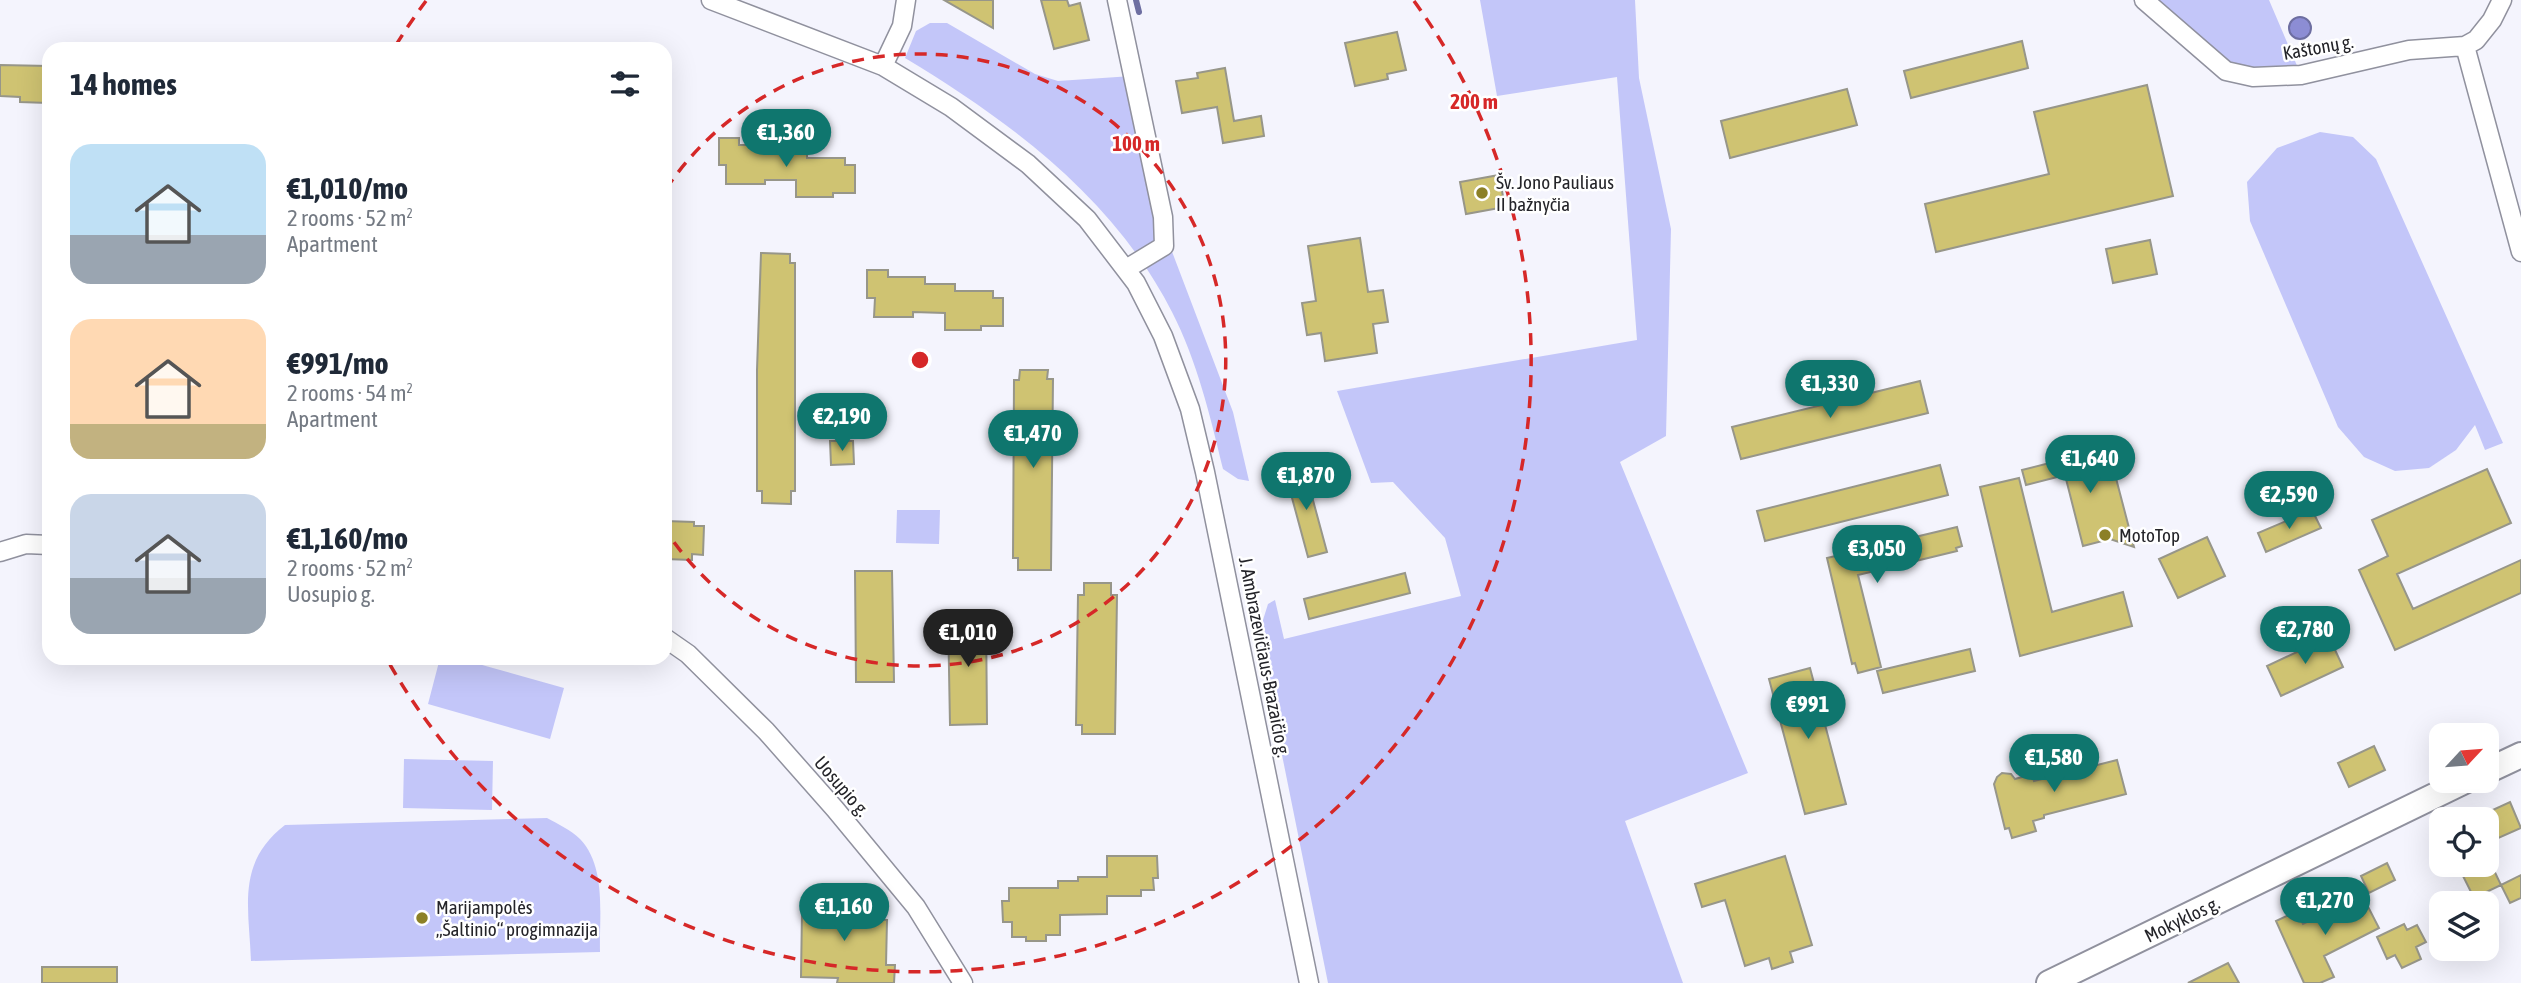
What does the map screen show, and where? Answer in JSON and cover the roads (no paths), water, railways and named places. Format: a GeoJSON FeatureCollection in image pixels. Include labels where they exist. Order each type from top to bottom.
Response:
{"type":"FeatureCollection","features":[{"type":"Feature","properties":{"kind":"main road"},"geometry":{"type":"LineString","coordinates":[[2499,765],[2521,755]]}},
{"type":"Feature","properties":{"kind":"main road","name":"Mokyklos g."},"geometry":{"type":"LineString","coordinates":[[2049,983],[2440,793]]}},
{"type":"Feature","properties":{"kind":"street","name":"J. Ambrazevičiaus-Brazaičio g."},"geometry":{"type":"LineString","coordinates":[[711,0],[883,66],[951,107],[1028,164],[1087,219],[1126,269],[1145,300],[1163,336],[1190,409],[1220,540],[1309,983]]}},
{"type":"Feature","properties":{"kind":"street"},"geometry":{"type":"LineString","coordinates":[[883,66],[902,26],[906,0]]}},
{"type":"Feature","properties":{"kind":"street"},"geometry":{"type":"LineString","coordinates":[[1116,0],[1163,216],[1164,246],[1126,269]]}},
{"type":"Feature","properties":{"kind":"street","name":"Kaštonų g."},"geometry":{"type":"LineString","coordinates":[[2144,0],[2226,71],[2253,77],[2301,75],[2409,50],[2465,47]]}},
{"type":"Feature","properties":{"kind":"street"},"geometry":{"type":"LineString","coordinates":[[2502,0],[2492,20],[2476,40],[2465,47],[2521,252]]}},
{"type":"Feature","properties":{"kind":"street"},"geometry":{"type":"LineString","coordinates":[[0,552],[26,544],[42,545]]}},
{"type":"Feature","properties":{"kind":"street","name":"Uosupio g."},"geometry":{"type":"LineString","coordinates":[[672,643],[688,654],[766,731],[835,809],[916,907],[963,983]]}},
{"type":"Feature","properties":{"kind":"waterway"},"geometry":{"type":"LineString","coordinates":[[1136,0],[1139,12]]}},
{"type":"Feature","properties":{"kind":"place","name":"Šv. Jono Pauliaus II bažnyčia"},"geometry":{"type":"Point","coordinates":[1482,193]}},
{"type":"Feature","properties":{"kind":"place","name":"MotoTop"},"geometry":{"type":"Point","coordinates":[2105,535]}},
{"type":"Feature","properties":{"kind":"place","name":"Marijampolės „Šaltinio“ progimnazija"},"geometry":{"type":"Point","coordinates":[422,918]}}]}
